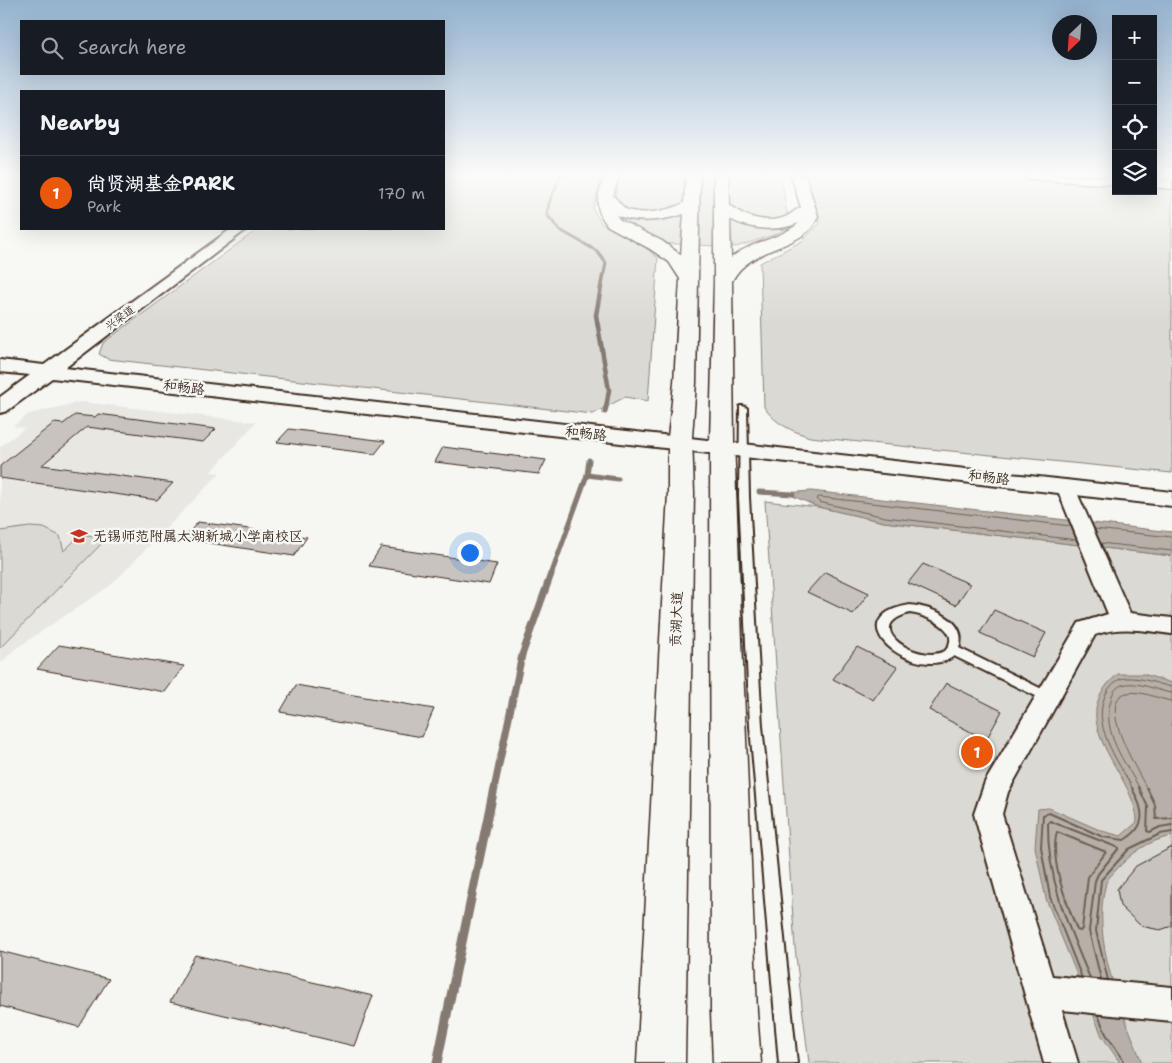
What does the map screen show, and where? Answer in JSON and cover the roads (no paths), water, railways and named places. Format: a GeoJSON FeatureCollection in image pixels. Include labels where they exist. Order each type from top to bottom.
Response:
{"type":"FeatureCollection","features":[{"type":"Feature","properties":{"kind":"main road"},"geometry":{"type":"LineString","coordinates":[[617,225],[656,245],[676,259],[688,278]]}},
{"type":"Feature","properties":{"kind":"main road","name":"贡湖大道"},"geometry":{"type":"LineString","coordinates":[[662,1063],[681,493],[680,440],[685,383],[691,225]]}},
{"type":"Feature","properties":{"kind":"main road"},"geometry":{"type":"LineString","coordinates":[[722,225],[723,281],[733,445],[734,1002],[737,1063]]}},
{"type":"Feature","properties":{"kind":"main road"},"geometry":{"type":"LineString","coordinates":[[723,281],[736,262],[748,253],[793,234],[806,225]]}},
{"type":"Feature","properties":{"kind":"street","name":"兴梁道"},"geometry":{"type":"LineString","coordinates":[[0,407],[45,370],[231,230]]}},
{"type":"Feature","properties":{"kind":"street","name":"兴梁道"},"geometry":{"type":"LineString","coordinates":[[0,400],[45,370],[239,230]]}},
{"type":"Feature","properties":{"kind":"street","name":"和畅路"},"geometry":{"type":"LineString","coordinates":[[0,365],[1172,492]]}},
{"type":"Feature","properties":{"kind":"street","name":"和畅路"},"geometry":{"type":"LineString","coordinates":[[733,445],[1172,498]]}},
{"type":"Feature","properties":{"kind":"street"},"geometry":{"type":"LineString","coordinates":[[1066,486],[1122,620]]}},
{"type":"Feature","properties":{"kind":"street"},"geometry":{"type":"LineString","coordinates":[[1061,1063],[988,814],[995,790],[1087,629],[1102,622],[1122,620],[1172,626]]}},
{"type":"Feature","properties":{"kind":"street"},"geometry":{"type":"LineString","coordinates":[[1040,992],[1172,1004]]}},
{"type":"Feature","properties":{"kind":"lane"},"geometry":{"type":"LineString","coordinates":[[743,408],[733,445],[744,497],[756,726],[788,1063]]}},
{"type":"Feature","properties":{"kind":"lane"},"geometry":{"type":"LineString","coordinates":[[900,610],[921,610],[933,614],[947,623],[955,635],[954,651],[947,656],[937,659],[925,660],[912,656],[892,644],[886,635],[884,627],[886,619],[891,614],[900,610]]}},
{"type":"Feature","properties":{"kind":"lane"},"geometry":{"type":"LineString","coordinates":[[954,651],[1048,696]]}},
{"type":"Feature","properties":{"kind":"water"},"geometry":{"type":"Polygon","coordinates":[[[811,491],[1172,532],[1172,556],[884,522],[818,507],[786,493],[811,491]]]}},
{"type":"Feature","properties":{"kind":"water"},"geometry":{"type":"Polygon","coordinates":[[[1118,674],[1143,674],[1172,683],[1172,836],[1147,845],[1134,853],[1121,865],[1107,882],[1102,905],[1102,928],[1110,974],[1142,1063],[1120,1063],[1102,1036],[1046,899],[1035,847],[1038,809],[1049,808],[1102,831],[1121,836],[1137,822],[1133,804],[1105,748],[1098,729],[1096,710],[1102,692],[1118,674]]]}},
{"type":"Feature","properties":{"kind":"waterway"},"geometry":{"type":"LineString","coordinates":[[555,225],[560,230],[597,251],[606,263],[603,278]]}},
{"type":"Feature","properties":{"kind":"waterway"},"geometry":{"type":"LineString","coordinates":[[603,276],[596,315],[609,390],[606,408]]}},
{"type":"Feature","properties":{"kind":"waterway"},"geometry":{"type":"LineString","coordinates":[[605,412],[606,407]]}},
{"type":"Feature","properties":{"kind":"waterway"},"geometry":{"type":"LineString","coordinates":[[587,475],[589,460]]}},
{"type":"Feature","properties":{"kind":"waterway"},"geometry":{"type":"LineString","coordinates":[[551,575],[587,475]]}},
{"type":"Feature","properties":{"kind":"waterway"},"geometry":{"type":"LineString","coordinates":[[587,475],[618,479]]}},
{"type":"Feature","properties":{"kind":"waterway"},"geometry":{"type":"LineString","coordinates":[[759,492],[793,494]]}},
{"type":"Feature","properties":{"kind":"waterway"},"geometry":{"type":"LineString","coordinates":[[494,789],[522,655],[551,574]]}},
{"type":"Feature","properties":{"kind":"waterway"},"geometry":{"type":"LineString","coordinates":[[437,1063],[494,788]]}},
{"type":"Feature","properties":{"kind":"place","name":"无锡师范附属太湖新城小学南校区"},"geometry":{"type":"Point","coordinates":[79,536]}},
{"type":"Feature","properties":{"kind":"place","name":"尚贤湖基金PARK"},"geometry":{"type":"Point","coordinates":[977,752]}}]}
